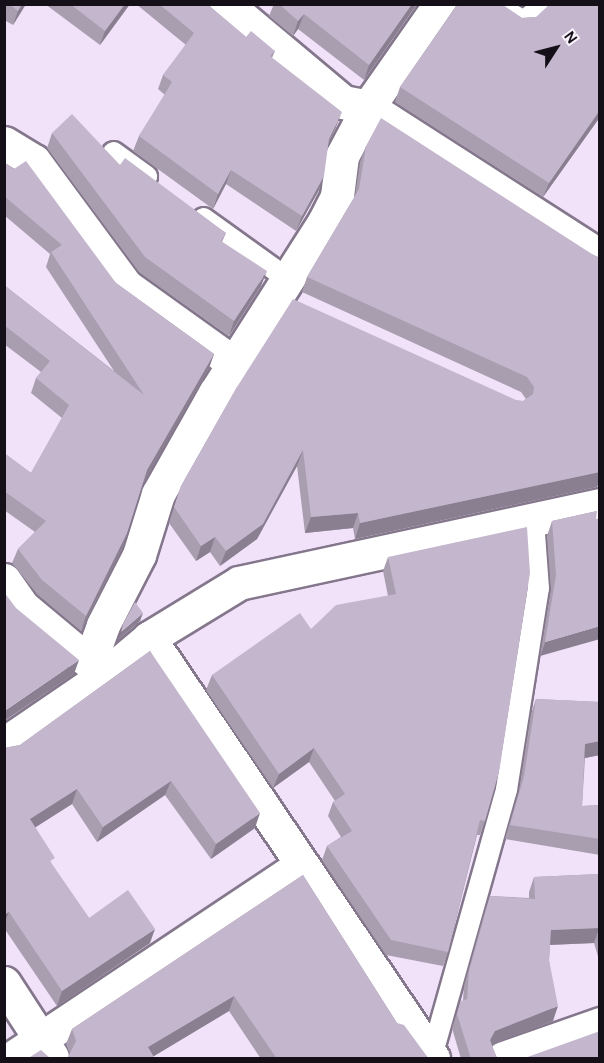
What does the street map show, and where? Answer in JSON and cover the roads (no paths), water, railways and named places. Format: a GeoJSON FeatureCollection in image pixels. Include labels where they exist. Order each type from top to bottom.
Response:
{"type":"FeatureCollection","features":[{"type":"Feature","properties":{"kind":"street"},"geometry":{"type":"LineString","coordinates":[[226,4],[343,102],[368,107],[600,256]]}},
{"type":"Feature","properties":{"kind":"street"},"geometry":{"type":"LineString","coordinates":[[97,668],[103,625],[139,555],[158,494],[235,364],[288,293],[337,196],[342,156],[368,107],[440,4]]}},
{"type":"Feature","properties":{"kind":"street"},"geometry":{"type":"LineString","coordinates":[[4,143],[34,161],[126,286],[235,364]]}},
{"type":"Feature","properties":{"kind":"street"},"geometry":{"type":"LineString","coordinates":[[4,744],[97,668],[239,583],[600,505]]}},
{"type":"Feature","properties":{"kind":"street"},"geometry":{"type":"LineString","coordinates":[[4,580],[23,607],[97,668]]}},
{"type":"Feature","properties":{"kind":"street"},"geometry":{"type":"LineString","coordinates":[[149,638],[432,1057]]}},
{"type":"Feature","properties":{"kind":"street"},"geometry":{"type":"LineString","coordinates":[[12,1059],[47,1050],[301,865]]}},
{"type":"Feature","properties":{"kind":"street"},"geometry":{"type":"LineString","coordinates":[[4,982],[47,1050]]}},
{"type":"Feature","properties":{"kind":"street"},"geometry":{"type":"LineString","coordinates":[[503,1059],[600,1024]]}},
{"type":"Feature","properties":{"kind":"lane"},"geometry":{"type":"LineString","coordinates":[[495,4],[523,21],[544,4]]}},
{"type":"Feature","properties":{"kind":"lane"},"geometry":{"type":"LineString","coordinates":[[112,152],[159,185]]}},
{"type":"Feature","properties":{"kind":"lane"},"geometry":{"type":"LineString","coordinates":[[186,206],[288,293]]}},
{"type":"Feature","properties":{"kind":"lane"},"geometry":{"type":"LineString","coordinates":[[432,1057],[506,789],[538,588],[533,520]]}}]}
